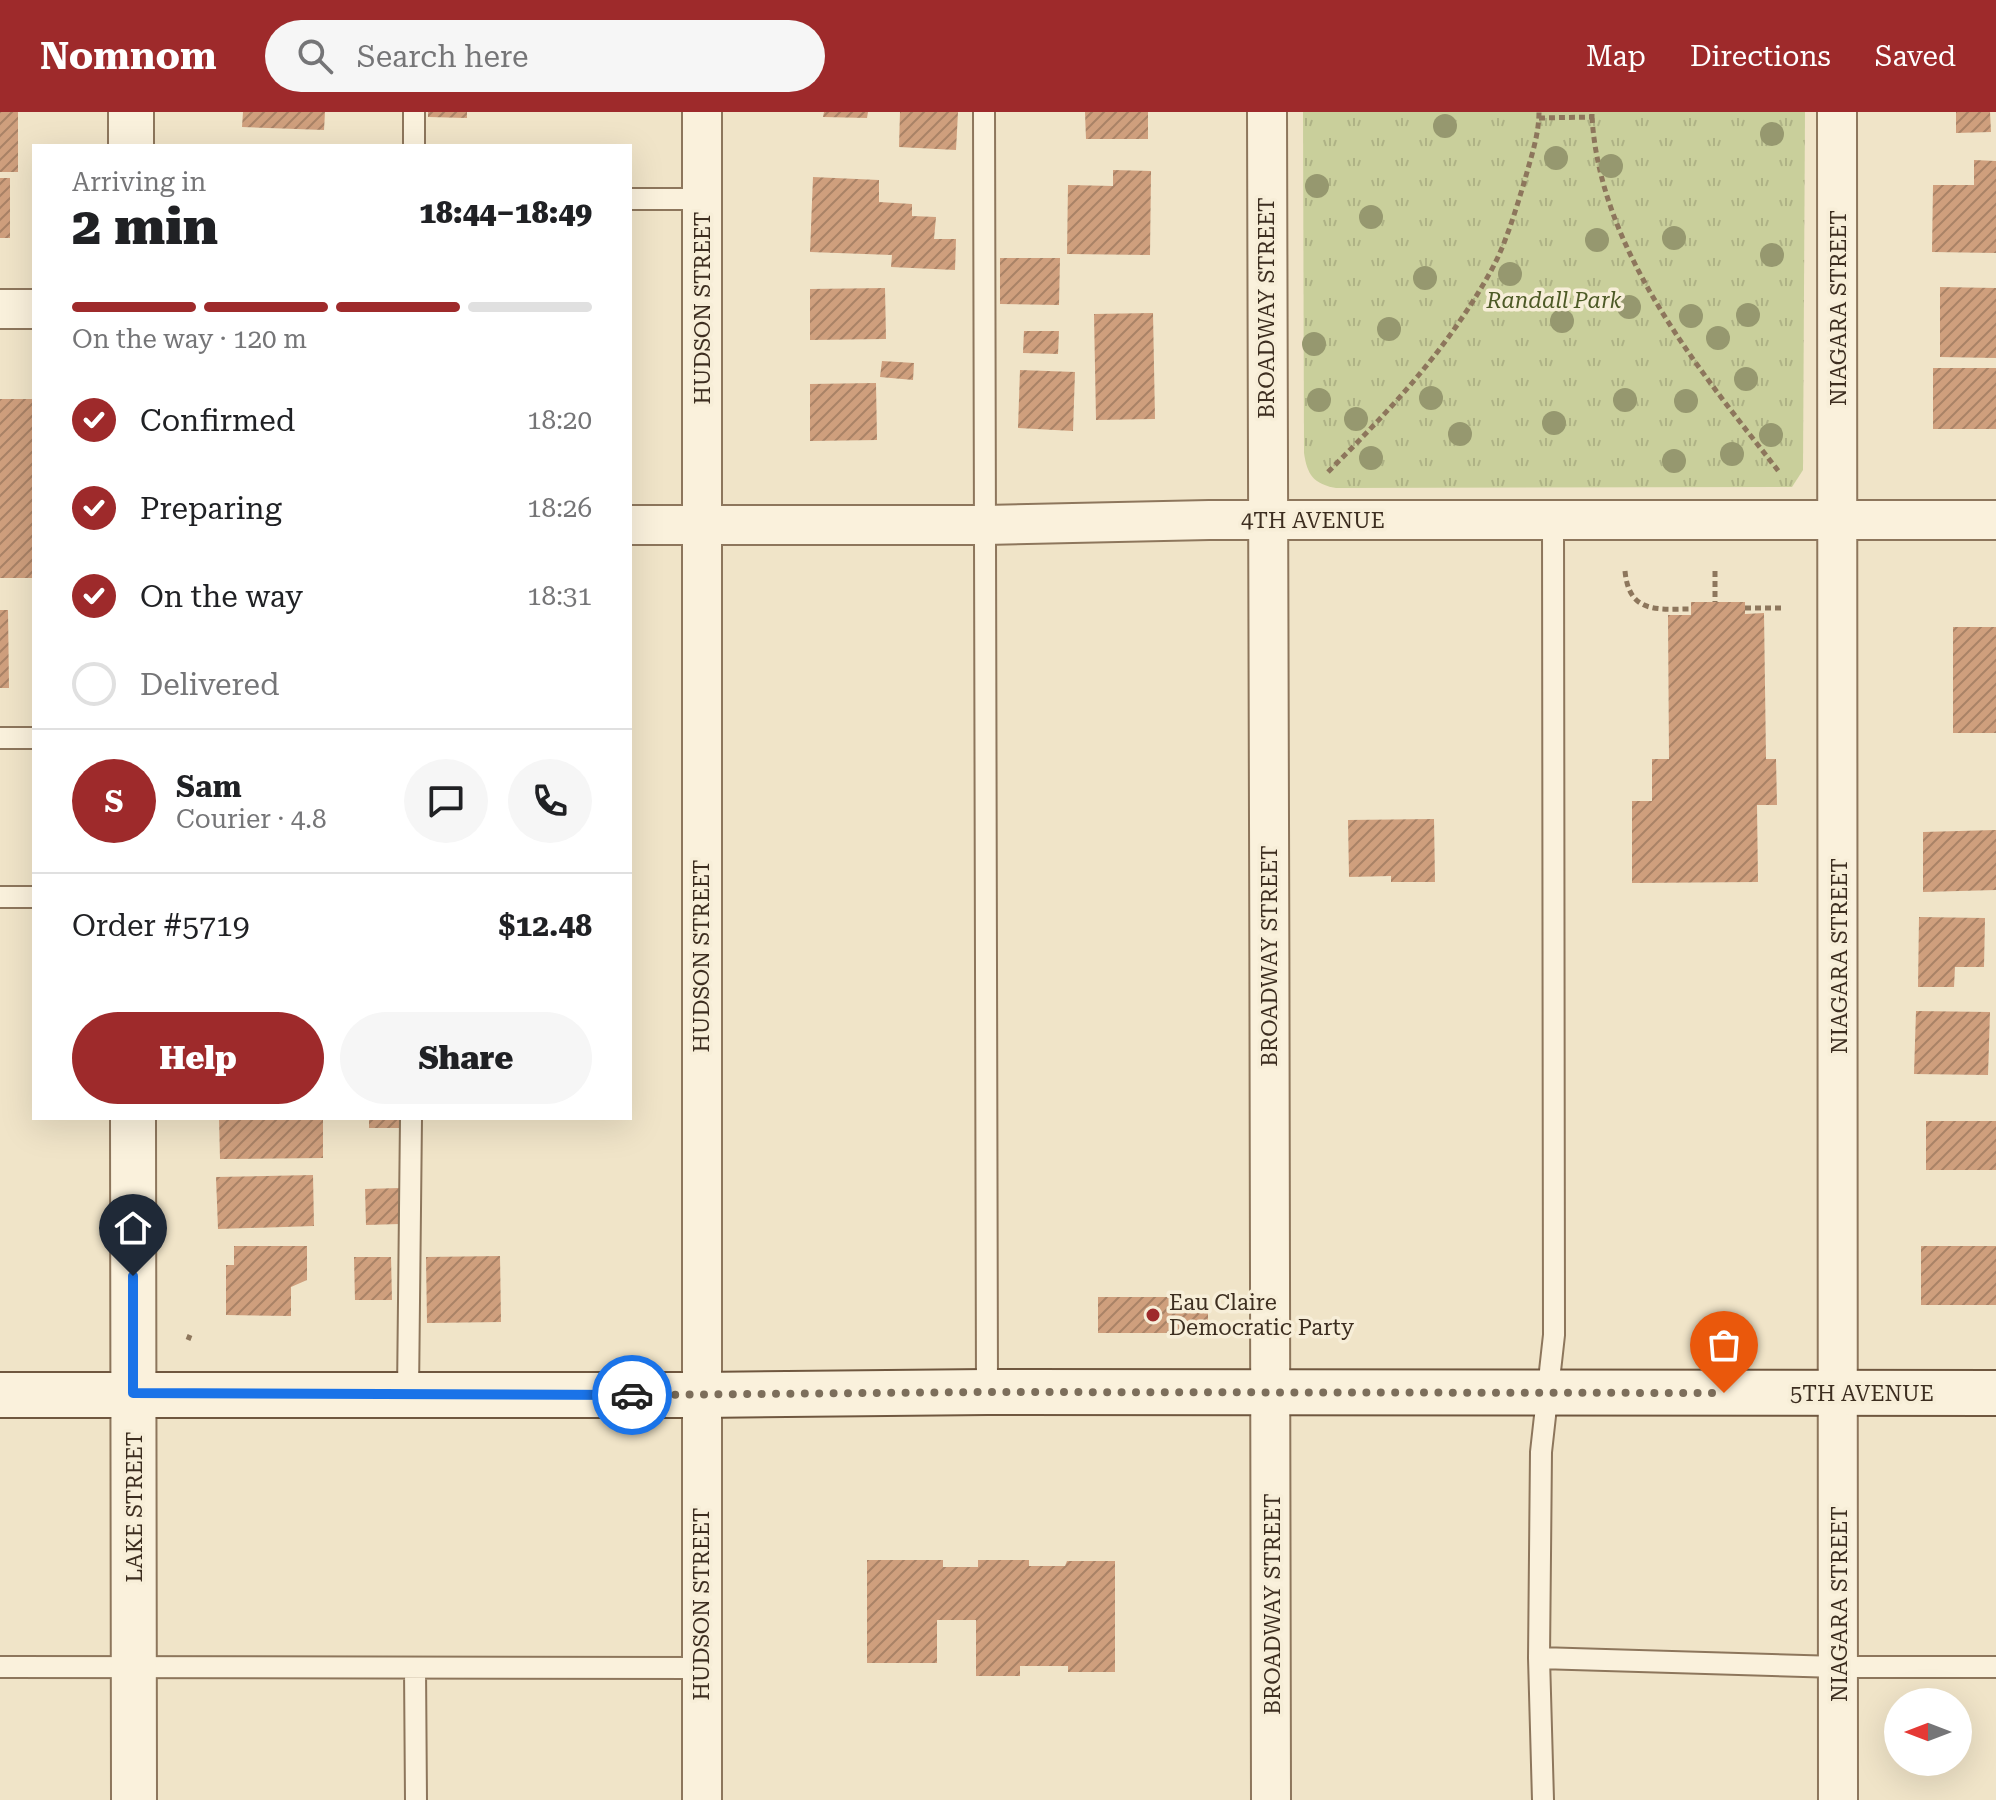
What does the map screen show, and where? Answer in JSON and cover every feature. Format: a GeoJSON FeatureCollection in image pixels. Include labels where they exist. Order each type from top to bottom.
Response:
{"type":"FeatureCollection","features":[{"type":"Feature","properties":{"kind":"main road"},"geometry":{"type":"LineString","coordinates":[[131,112],[131,144]]}},
{"type":"Feature","properties":{"kind":"main road","name":"LAKE STREET"},"geometry":{"type":"LineString","coordinates":[[133,1120],[134,1800]]}},
{"type":"Feature","properties":{"kind":"main road","name":"5TH AVENUE"},"geometry":{"type":"LineString","coordinates":[[0,1395],[1996,1393]]}},
{"type":"Feature","properties":{"kind":"street","name":"HUDSON STREET"},"geometry":{"type":"LineString","coordinates":[[702,112],[702,1800]]}},
{"type":"Feature","properties":{"kind":"street","name":"BROADWAY STREET"},"geometry":{"type":"LineString","coordinates":[[1267,112],[1271,1800]]}},
{"type":"Feature","properties":{"kind":"street","name":"NIAGARA STREET"},"geometry":{"type":"LineString","coordinates":[[1837,112],[1838,1800]]}},
{"type":"Feature","properties":{"kind":"street"},"geometry":{"type":"LineString","coordinates":[[0,309],[32,309]]}},
{"type":"Feature","properties":{"kind":"street","name":"4TH AVENUE"},"geometry":{"type":"LineString","coordinates":[[632,525],[985,525],[1266,520],[1996,520]]}},
{"type":"Feature","properties":{"kind":"lane"},"geometry":{"type":"LineString","coordinates":[[414,112],[414,144]]}},
{"type":"Feature","properties":{"kind":"lane"},"geometry":{"type":"LineString","coordinates":[[984,112],[987,1392]]}},
{"type":"Feature","properties":{"kind":"lane"},"geometry":{"type":"LineString","coordinates":[[632,199],[703,199]]}},
{"type":"Feature","properties":{"kind":"lane"},"geometry":{"type":"LineString","coordinates":[[1543,1800],[1539,1658],[1541,1452],[1554,1335],[1553,520]]}},
{"type":"Feature","properties":{"kind":"lane"},"geometry":{"type":"LineString","coordinates":[[0,738],[32,738]]}},
{"type":"Feature","properties":{"kind":"lane"},"geometry":{"type":"LineString","coordinates":[[0,897],[32,897]]}},
{"type":"Feature","properties":{"kind":"lane"},"geometry":{"type":"LineString","coordinates":[[408,1393],[411,1120]]}},
{"type":"Feature","properties":{"kind":"lane"},"geometry":{"type":"LineString","coordinates":[[1539,1658],[1838,1667],[1996,1667]]}},
{"type":"Feature","properties":{"kind":"lane"},"geometry":{"type":"LineString","coordinates":[[0,1667],[701,1668]]}},
{"type":"Feature","properties":{"kind":"lane"},"geometry":{"type":"LineString","coordinates":[[415,1668],[416,1800]]}},
{"type":"Feature","properties":{"kind":"path"},"geometry":{"type":"LineString","coordinates":[[1328,472],[1421,376],[1460,323],[1493,267],[1515,213],[1534,147],[1539,115],[1592,115],[1594,148],[1602,185],[1633,258],[1680,339],[1780,473]]}},
{"type":"Feature","properties":{"kind":"path"},"geometry":{"type":"LineString","coordinates":[[1625,571],[1630,593],[1644,606],[1691,609]]}},
{"type":"Feature","properties":{"kind":"path"},"geometry":{"type":"LineString","coordinates":[[1715,571],[1715,602]]}},
{"type":"Feature","properties":{"kind":"path"},"geometry":{"type":"LineString","coordinates":[[1745,608],[1782,608]]}},
{"type":"Feature","properties":{"kind":"green space","name":"Randall Park"},"geometry":{"type":"Polygon","coordinates":[[[1303,112],[1805,112],[1803,470],[1792,487],[1336,488],[1317,481],[1309,472],[1304,453],[1303,112]]]}},
{"type":"Feature","properties":{"kind":"building"},"geometry":{"type":"Polygon","coordinates":[[[0,112],[18,112],[18,172],[0,172],[0,112]]]}},
{"type":"Feature","properties":{"kind":"building"},"geometry":{"type":"Polygon","coordinates":[[[243,112],[325,112],[324,130],[242,127],[243,112]]]}},
{"type":"Feature","properties":{"kind":"building"},"geometry":{"type":"Polygon","coordinates":[[[428,112],[467,112],[467,118],[428,117],[428,112]]]}},
{"type":"Feature","properties":{"kind":"building"},"geometry":{"type":"Polygon","coordinates":[[[824,112],[868,112],[867,118],[823,117],[824,112]]]}},
{"type":"Feature","properties":{"kind":"building"},"geometry":{"type":"Polygon","coordinates":[[[900,112],[958,112],[956,150],[899,147],[900,112]]]}},
{"type":"Feature","properties":{"kind":"building"},"geometry":{"type":"Polygon","coordinates":[[[1085,112],[1148,112],[1148,139],[1086,139],[1085,112]]]}},
{"type":"Feature","properties":{"kind":"building"},"geometry":{"type":"Polygon","coordinates":[[[1956,112],[1990,112],[1991,132],[1956,133],[1956,112]]]}},
{"type":"Feature","properties":{"kind":"building"},"geometry":{"type":"Polygon","coordinates":[[[1974,160],[1996,161],[1996,253],[1932,252],[1933,185],[1974,185],[1974,160]]]}},
{"type":"Feature","properties":{"kind":"building"},"geometry":{"type":"Polygon","coordinates":[[[1113,170],[1151,171],[1150,255],[1067,254],[1068,185],[1113,186],[1113,170]]]}},
{"type":"Feature","properties":{"kind":"building"},"geometry":{"type":"Polygon","coordinates":[[[813,177],[879,180],[879,202],[912,204],[912,216],[936,217],[934,239],[956,239],[955,270],[891,267],[892,255],[810,252],[813,177]]]}},
{"type":"Feature","properties":{"kind":"building"},"geometry":{"type":"Polygon","coordinates":[[[0,178],[10,178],[10,238],[0,238],[0,178]]]}},
{"type":"Feature","properties":{"kind":"building"},"geometry":{"type":"Polygon","coordinates":[[[1000,258],[1060,258],[1059,305],[1000,304],[1000,258]]]}},
{"type":"Feature","properties":{"kind":"building"},"geometry":{"type":"Polygon","coordinates":[[[1940,287],[1996,288],[1996,358],[1940,357],[1940,287]]]}},
{"type":"Feature","properties":{"kind":"building"},"geometry":{"type":"Polygon","coordinates":[[[885,288],[886,339],[810,340],[810,289],[885,288]]]}},
{"type":"Feature","properties":{"kind":"building"},"geometry":{"type":"Polygon","coordinates":[[[1153,313],[1155,419],[1096,420],[1094,314],[1153,313]]]}},
{"type":"Feature","properties":{"kind":"building"},"geometry":{"type":"Polygon","coordinates":[[[1024,331],[1059,331],[1058,354],[1023,353],[1024,331]]]}},
{"type":"Feature","properties":{"kind":"building"},"geometry":{"type":"Polygon","coordinates":[[[882,361],[914,363],[913,380],[880,377],[882,361]]]}},
{"type":"Feature","properties":{"kind":"building"},"geometry":{"type":"Polygon","coordinates":[[[1933,368],[1996,368],[1996,429],[1933,429],[1933,368]]]}},
{"type":"Feature","properties":{"kind":"building"},"geometry":{"type":"Polygon","coordinates":[[[1020,370],[1075,372],[1073,431],[1018,428],[1020,370]]]}},
{"type":"Feature","properties":{"kind":"building"},"geometry":{"type":"Polygon","coordinates":[[[876,383],[877,440],[810,441],[810,384],[876,383]]]}},
{"type":"Feature","properties":{"kind":"building"},"geometry":{"type":"Polygon","coordinates":[[[0,399],[32,399],[32,578],[0,578],[0,399]]]}},
{"type":"Feature","properties":{"kind":"building"},"geometry":{"type":"Polygon","coordinates":[[[1691,602],[1745,602],[1745,614],[1764,613],[1766,759],[1776,759],[1777,805],[1757,805],[1758,882],[1632,883],[1632,801],[1652,801],[1652,759],[1669,759],[1668,615],[1691,615],[1691,602]]]}},
{"type":"Feature","properties":{"kind":"building"},"geometry":{"type":"Polygon","coordinates":[[[0,610],[8,610],[9,688],[0,688],[0,610]]]}},
{"type":"Feature","properties":{"kind":"building"},"geometry":{"type":"Polygon","coordinates":[[[1953,627],[1996,627],[1996,733],[1953,733],[1953,627]]]}},
{"type":"Feature","properties":{"kind":"building"},"geometry":{"type":"Polygon","coordinates":[[[1434,819],[1435,882],[1391,882],[1391,876],[1349,877],[1348,820],[1434,819]]]}},
{"type":"Feature","properties":{"kind":"building"},"geometry":{"type":"Polygon","coordinates":[[[1996,830],[1996,890],[1923,892],[1923,832],[1996,830]]]}},
{"type":"Feature","properties":{"kind":"building"},"geometry":{"type":"Polygon","coordinates":[[[1919,917],[1985,918],[1984,967],[1955,967],[1954,987],[1918,987],[1919,917]]]}},
{"type":"Feature","properties":{"kind":"building"},"geometry":{"type":"Polygon","coordinates":[[[1916,1011],[1990,1012],[1988,1075],[1914,1074],[1916,1011]]]}},
{"type":"Feature","properties":{"kind":"building"},"geometry":{"type":"Polygon","coordinates":[[[219,1120],[323,1120],[323,1158],[220,1159],[219,1120]]]}},
{"type":"Feature","properties":{"kind":"building"},"geometry":{"type":"Polygon","coordinates":[[[369,1120],[400,1120],[400,1128],[369,1128],[369,1120]]]}},
{"type":"Feature","properties":{"kind":"building"},"geometry":{"type":"Polygon","coordinates":[[[1926,1121],[1996,1121],[1996,1170],[1926,1170],[1926,1121]]]}},
{"type":"Feature","properties":{"kind":"building"},"geometry":{"type":"Polygon","coordinates":[[[313,1175],[314,1226],[218,1229],[216,1177],[313,1175]]]}},
{"type":"Feature","properties":{"kind":"building"},"geometry":{"type":"Polygon","coordinates":[[[399,1188],[400,1224],[366,1225],[365,1189],[399,1188]]]}},
{"type":"Feature","properties":{"kind":"building"},"geometry":{"type":"Polygon","coordinates":[[[234,1246],[307,1246],[307,1280],[291,1287],[291,1316],[226,1315],[226,1265],[234,1265],[234,1246]]]}},
{"type":"Feature","properties":{"kind":"building"},"geometry":{"type":"Polygon","coordinates":[[[1921,1246],[1996,1246],[1996,1305],[1921,1305],[1921,1246]]]}},
{"type":"Feature","properties":{"kind":"building"},"geometry":{"type":"Polygon","coordinates":[[[500,1256],[501,1322],[427,1323],[426,1257],[500,1256]]]}},
{"type":"Feature","properties":{"kind":"building"},"geometry":{"type":"Polygon","coordinates":[[[354,1257],[391,1257],[392,1300],[355,1300],[354,1257]]]}},
{"type":"Feature","properties":{"kind":"building","name":"Eau Claire Democratic Party"},"geometry":{"type":"Polygon","coordinates":[[[1098,1297],[1208,1297],[1208,1333],[1098,1333],[1098,1297]]]}},
{"type":"Feature","properties":{"kind":"building"},"geometry":{"type":"Polygon","coordinates":[[[867,1560],[943,1560],[943,1567],[978,1567],[978,1560],[1029,1560],[1029,1566],[1065,1566],[1067,1561],[1115,1561],[1115,1672],[1068,1672],[1068,1666],[1020,1666],[1020,1676],[976,1676],[976,1620],[937,1620],[937,1663],[867,1663],[867,1560]]]}},
{"type":"Feature","properties":{"kind":"way so far"},"geometry":{"type":"LineString","coordinates":[[632,1395],[1724,1393]]}},
{"type":"Feature","properties":{"kind":"place","name":"Eau Claire Democratic Party"},"geometry":{"type":"Point","coordinates":[1153,1315]}},
{"type":"Feature","properties":{"kind":"route"},"geometry":{"type":"LineString","coordinates":[[133,1276],[133,1393],[632,1395]]}}]}
